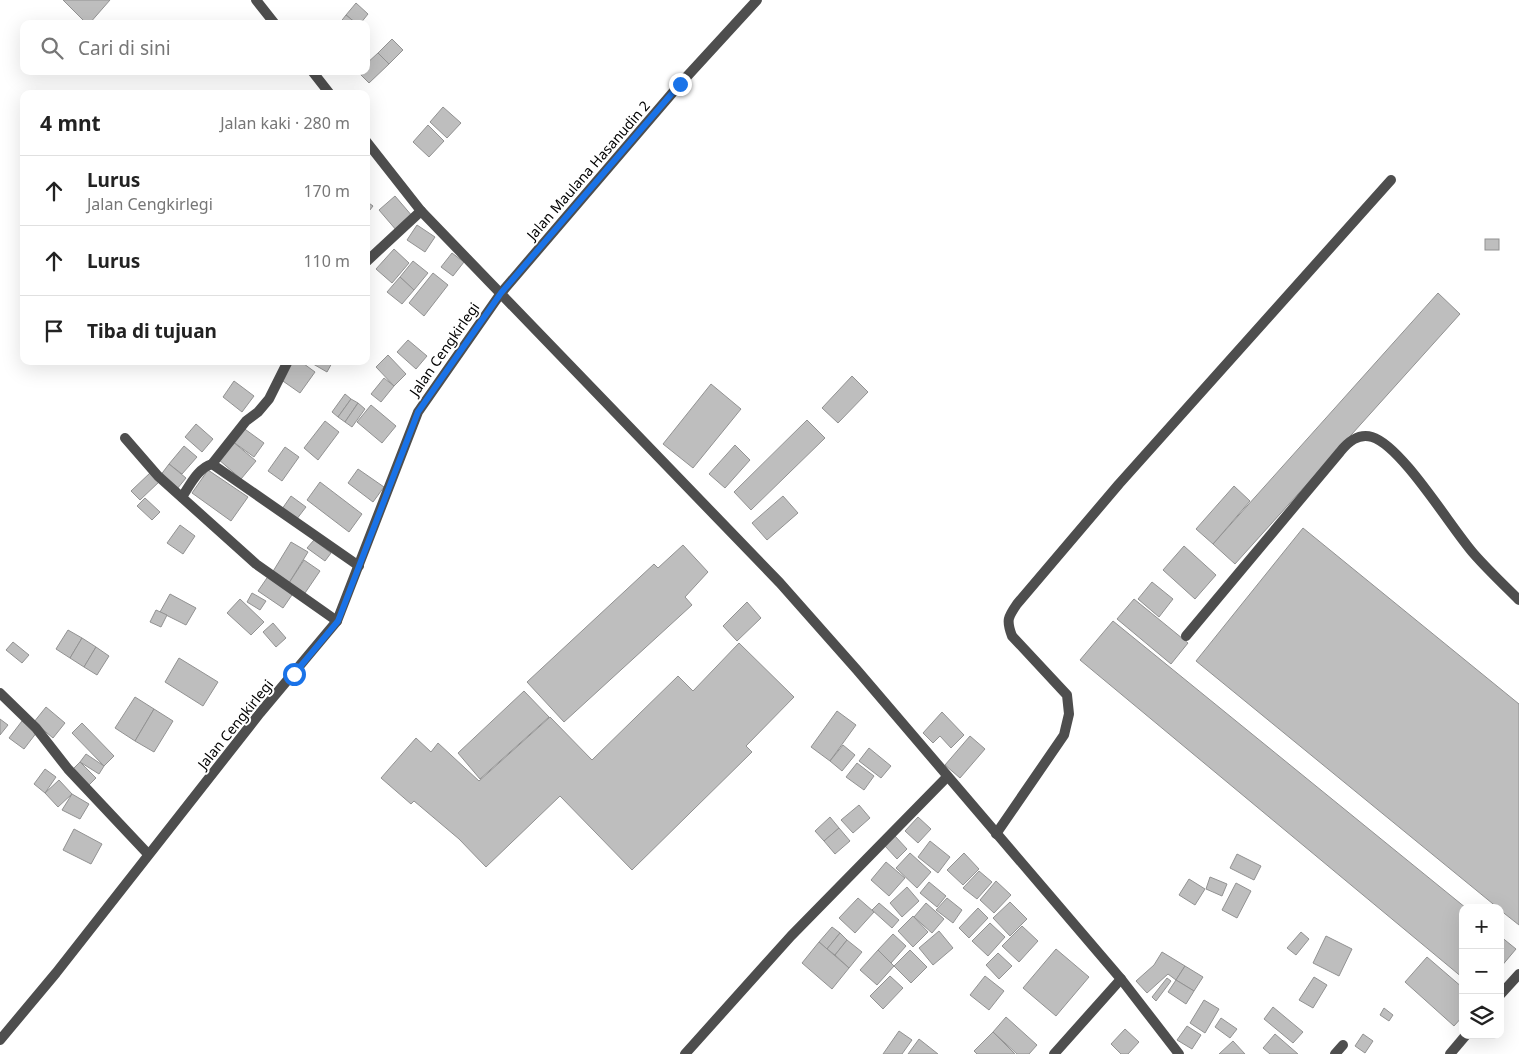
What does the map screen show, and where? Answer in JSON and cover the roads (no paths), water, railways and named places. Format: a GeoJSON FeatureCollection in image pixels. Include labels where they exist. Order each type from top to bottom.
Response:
{"type":"FeatureCollection","features":[{"type":"Feature","properties":{"kind":"street"},"geometry":{"type":"LineString","coordinates":[[256,0],[272,20]]}},
{"type":"Feature","properties":{"kind":"street","name":"Jalan Maulana Hasanudin 2"},"geometry":{"type":"LineString","coordinates":[[501,293],[680,84],[757,0]]}},
{"type":"Feature","properties":{"kind":"street"},"geometry":{"type":"LineString","coordinates":[[315,75],[327,90]]}},
{"type":"Feature","properties":{"kind":"street"},"geometry":{"type":"LineString","coordinates":[[370,146],[421,211],[780,583],[857,670],[1121,979],[1179,1054]]}},
{"type":"Feature","properties":{"kind":"street"},"geometry":{"type":"LineString","coordinates":[[996,834],[1064,735],[1069,714],[1067,695],[1012,636],[1008,626],[1008,618],[1017,604],[1119,484],[1391,180]]}},
{"type":"Feature","properties":{"kind":"street"},"geometry":{"type":"LineString","coordinates":[[370,258],[421,211]]}},
{"type":"Feature","properties":{"kind":"street","name":"Jalan Cengkirlegi"},"geometry":{"type":"LineString","coordinates":[[0,1040],[56,973],[260,713],[338,621],[418,412],[501,293]]}},
{"type":"Feature","properties":{"kind":"street"},"geometry":{"type":"LineString","coordinates":[[182,497],[201,470],[212,464],[246,421],[258,412],[268,399],[286,365]]}},
{"type":"Feature","properties":{"kind":"street"},"geometry":{"type":"LineString","coordinates":[[1186,636],[1340,452],[1351,440],[1364,436],[1384,444],[1395,453],[1473,553],[1519,600]]}},
{"type":"Feature","properties":{"kind":"street"},"geometry":{"type":"LineString","coordinates":[[125,438],[158,476],[256,564],[338,621]]}},
{"type":"Feature","properties":{"kind":"street"},"geometry":{"type":"LineString","coordinates":[[212,464],[358,566]]}},
{"type":"Feature","properties":{"kind":"street"},"geometry":{"type":"LineString","coordinates":[[0,692],[36,728],[68,768],[148,854]]}},
{"type":"Feature","properties":{"kind":"street"},"geometry":{"type":"LineString","coordinates":[[685,1054],[790,936],[947,777]]}},
{"type":"Feature","properties":{"kind":"street"},"geometry":{"type":"LineString","coordinates":[[1501,994],[1519,974]]}},
{"type":"Feature","properties":{"kind":"street"},"geometry":{"type":"LineString","coordinates":[[1054,1054],[1121,979]]}},
{"type":"Feature","properties":{"kind":"street"},"geometry":{"type":"LineString","coordinates":[[1450,1054],[1463,1039]]}},
{"type":"Feature","properties":{"kind":"street"},"geometry":{"type":"LineString","coordinates":[[1335,1054],[1343,1045]]}}]}
